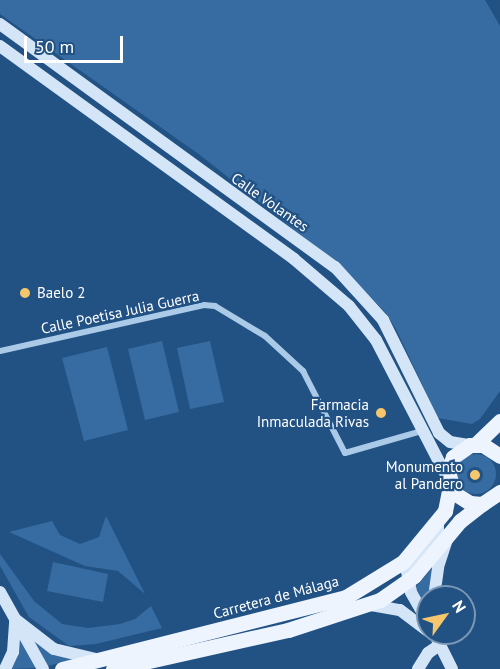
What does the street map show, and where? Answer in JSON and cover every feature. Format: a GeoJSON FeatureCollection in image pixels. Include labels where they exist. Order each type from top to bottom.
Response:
{"type":"FeatureCollection","features":[{"type":"Feature","properties":{"kind":"main road","name":"Carretera de Málaga"},"geometry":{"type":"LineString","coordinates":[[111,664],[346,597],[403,562],[438,522],[448,501],[453,457],[489,436],[500,421]]}},
{"type":"Feature","properties":{"kind":"main road"},"geometry":{"type":"LineString","coordinates":[[473,445],[490,448],[500,456]]}},
{"type":"Feature","properties":{"kind":"main road"},"geometry":{"type":"LineString","coordinates":[[449,483],[461,499],[482,504]]}},
{"type":"Feature","properties":{"kind":"main road","name":"Carretera de Málaga"},"geometry":{"type":"LineString","coordinates":[[62,669],[111,664],[288,630],[367,605],[408,581],[450,532],[482,504],[500,492]]}},
{"type":"Feature","properties":{"kind":"street","name":"Calle Volantes"},"geometry":{"type":"LineString","coordinates":[[0,24],[334,267],[383,320],[432,423],[450,442],[473,445]]}},
{"type":"Feature","properties":{"kind":"street","name":"Calle Volantes"},"geometry":{"type":"LineString","coordinates":[[0,46],[190,182],[319,279],[349,306],[376,340],[449,483]]}},
{"type":"Feature","properties":{"kind":"street"},"geometry":{"type":"LineString","coordinates":[[190,182],[199,170]]}},
{"type":"Feature","properties":{"kind":"street"},"geometry":{"type":"LineString","coordinates":[[319,279],[334,267]]}},
{"type":"Feature","properties":{"kind":"street","name":"Calle Poetisa Julia Guerra"},"geometry":{"type":"LineString","coordinates":[[0,351],[204,305],[215,306],[266,336],[303,371],[345,453],[422,432]]}},
{"type":"Feature","properties":{"kind":"street"},"geometry":{"type":"LineString","coordinates":[[422,432],[432,423]]}},
{"type":"Feature","properties":{"kind":"street"},"geometry":{"type":"LineString","coordinates":[[416,597],[408,581],[409,566],[438,533],[438,522]]}},
{"type":"Feature","properties":{"kind":"street"},"geometry":{"type":"LineString","coordinates":[[436,585],[438,567],[450,532]]}},
{"type":"Feature","properties":{"kind":"street"},"geometry":{"type":"LineString","coordinates":[[0,592],[44,669]]}},
{"type":"Feature","properties":{"kind":"street"},"geometry":{"type":"LineString","coordinates":[[367,605],[400,610],[416,621]]}},
{"type":"Feature","properties":{"kind":"street"},"geometry":{"type":"LineString","coordinates":[[15,619],[54,649],[111,664]]}},
{"type":"Feature","properties":{"kind":"street"},"geometry":{"type":"LineString","coordinates":[[5,669],[13,652],[15,619]]}},
{"type":"Feature","properties":{"kind":"street"},"geometry":{"type":"LineString","coordinates":[[418,669],[431,645]]}},
{"type":"Feature","properties":{"kind":"street"},"geometry":{"type":"LineString","coordinates":[[440,645],[452,669]]}},
{"type":"Feature","properties":{"kind":"shaded area"},"geometry":{"type":"Polygon","coordinates":[[[0,0],[485,0],[500,26],[500,391],[480,419],[472,424],[438,418],[396,329],[385,312],[340,266],[200,155],[0,14],[0,0]]]}},
{"type":"Feature","properties":{"kind":"shaded area"},"geometry":{"type":"Polygon","coordinates":[[[162,341],[179,412],[145,420],[128,349],[162,341]]]}},
{"type":"Feature","properties":{"kind":"shaded area"},"geometry":{"type":"Polygon","coordinates":[[[210,341],[224,402],[190,409],[177,348],[210,341]]]}},
{"type":"Feature","properties":{"kind":"shaded area"},"geometry":{"type":"Polygon","coordinates":[[[107,347],[128,430],[84,441],[62,358],[107,347]]]}},
{"type":"Feature","properties":{"kind":"shaded area"},"geometry":{"type":"Polygon","coordinates":[[[476,454],[490,460],[496,474],[490,488],[476,494],[462,488],[456,474],[462,460],[476,454]]]}},
{"type":"Feature","properties":{"kind":"shaded area"},"geometry":{"type":"Polygon","coordinates":[[[106,516],[145,594],[118,571],[85,566],[9,532],[52,521],[60,535],[80,544],[99,537],[106,516]]]}},
{"type":"Feature","properties":{"kind":"shaded area"},"geometry":{"type":"Polygon","coordinates":[[[0,554],[34,601],[62,624],[88,628],[120,624],[135,619],[151,606],[162,628],[96,644],[69,646],[29,617],[0,566],[0,554]]]}},
{"type":"Feature","properties":{"kind":"shaded area"},"geometry":{"type":"Polygon","coordinates":[[[53,562],[108,574],[103,602],[47,591],[53,562]]]}},
{"type":"Feature","properties":{"kind":"shaded area"},"geometry":{"type":"Polygon","coordinates":[[[433,567],[432,585],[418,585],[433,567]]]}},
{"type":"Feature","properties":{"kind":"shaded area"},"geometry":{"type":"Polygon","coordinates":[[[18,635],[35,667],[34,668],[10,669],[18,635]]]}},
{"type":"Feature","properties":{"kind":"shaded area"},"geometry":{"type":"Polygon","coordinates":[[[33,640],[53,653],[72,660],[48,666],[33,640]]]}},
{"type":"Feature","properties":{"kind":"place","name":"Baelo 2"},"geometry":{"type":"Point","coordinates":[25,293]}},
{"type":"Feature","properties":{"kind":"place","name":"Farmacia Inmaculada Rivas"},"geometry":{"type":"Point","coordinates":[381,413]}},
{"type":"Feature","properties":{"kind":"place","name":"Monumento al Pandero"},"geometry":{"type":"Point","coordinates":[475,475]}}]}
